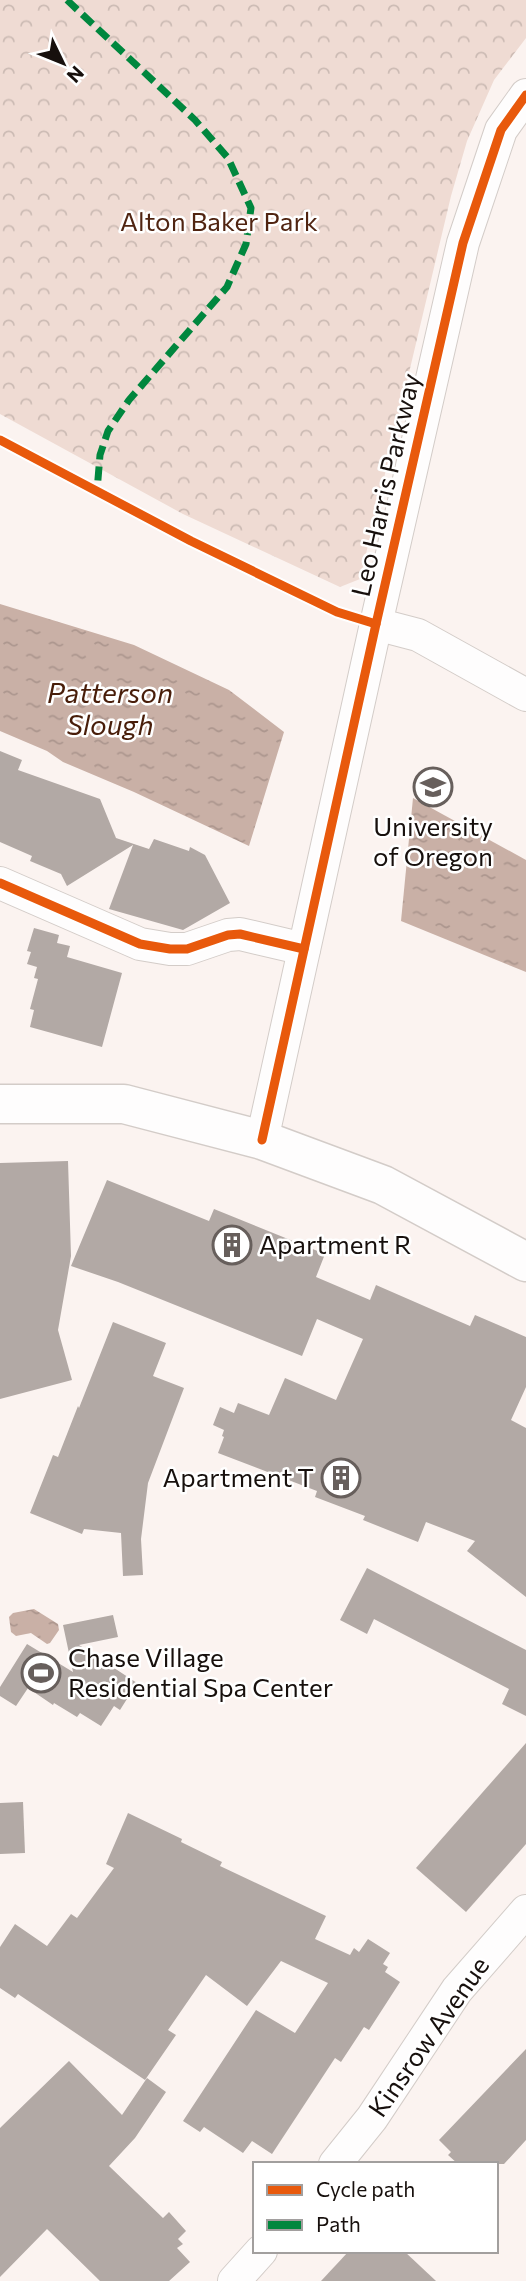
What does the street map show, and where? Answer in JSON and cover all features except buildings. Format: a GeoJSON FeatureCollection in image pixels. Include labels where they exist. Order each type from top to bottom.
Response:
{"type":"FeatureCollection","features":[{"type":"Feature","properties":{"kind":"main road"},"geometry":{"type":"LineString","coordinates":[[0,1104],[124,1104],[262,1140],[383,1185],[526,1262]]}},
{"type":"Feature","properties":{"kind":"street","name":"Leo Harris Parkway"},"geometry":{"type":"LineString","coordinates":[[262,1140],[463,243],[501,130],[526,95]]}},
{"type":"Feature","properties":{"kind":"street"},"geometry":{"type":"LineString","coordinates":[[376,624],[418,635],[526,695]]}},
{"type":"Feature","properties":{"kind":"street"},"geometry":{"type":"LineString","coordinates":[[0,883],[140,943],[170,949],[187,949],[228,935],[240,934],[304,949]]}},
{"type":"Feature","properties":{"kind":"street","name":"Kinsrow Avenue"},"geometry":{"type":"LineString","coordinates":[[337,2162],[372,2118],[457,1990],[526,1911]]}},
{"type":"Feature","properties":{"kind":"street"},"geometry":{"type":"LineString","coordinates":[[234,2281],[259,2253]]}},
{"type":"Feature","properties":{"kind":"green space","name":"Alton Baker Park"},"geometry":{"type":"Polygon","coordinates":[[[0,0],[526,0],[526,38],[494,80],[467,141],[451,196],[360,579],[340,587],[183,514],[0,414],[0,0]]]}},
{"type":"Feature","properties":{"kind":"water","name":"Patterson Slough"},"geometry":{"type":"Polygon","coordinates":[[[0,604],[134,645],[229,690],[284,732],[249,846],[0,731],[0,604]]]}},
{"type":"Feature","properties":{"kind":"water"},"geometry":{"type":"Polygon","coordinates":[[[413,798],[526,860],[526,972],[401,921],[413,798]]]}},
{"type":"Feature","properties":{"kind":"water"},"geometry":{"type":"Polygon","coordinates":[[[34,1609],[58,1624],[59,1630],[50,1643],[47,1644],[31,1633],[16,1636],[11,1632],[9,1617],[13,1613],[34,1609]]]}},
{"type":"Feature","properties":{"kind":"marked path"},"geometry":{"type":"LineString","coordinates":[[67,0],[195,120],[228,158],[251,208],[246,244],[227,287],[129,400],[108,431],[100,455],[97,491]]}},
{"type":"Feature","properties":{"kind":"cycle path"},"geometry":{"type":"LineString","coordinates":[[262,1140],[463,243],[501,130],[526,95]]}},
{"type":"Feature","properties":{"kind":"cycle path"},"geometry":{"type":"LineString","coordinates":[[0,440],[191,541],[337,612],[376,624]]}},
{"type":"Feature","properties":{"kind":"cycle path"},"geometry":{"type":"LineString","coordinates":[[0,883],[140,944],[187,949],[228,935],[240,934],[304,949]]}},
{"type":"Feature","properties":{"kind":"place","name":"University of Oregon"},"geometry":{"type":"Point","coordinates":[433,787]}},
{"type":"Feature","properties":{"kind":"place","name":"Apartment R"},"geometry":{"type":"Point","coordinates":[232,1245]}},
{"type":"Feature","properties":{"kind":"place","name":"Apartment T"},"geometry":{"type":"Point","coordinates":[341,1478]}},
{"type":"Feature","properties":{"kind":"place","name":"Chase Village Residential Spa Center"},"geometry":{"type":"Point","coordinates":[41,1673]}}]}
